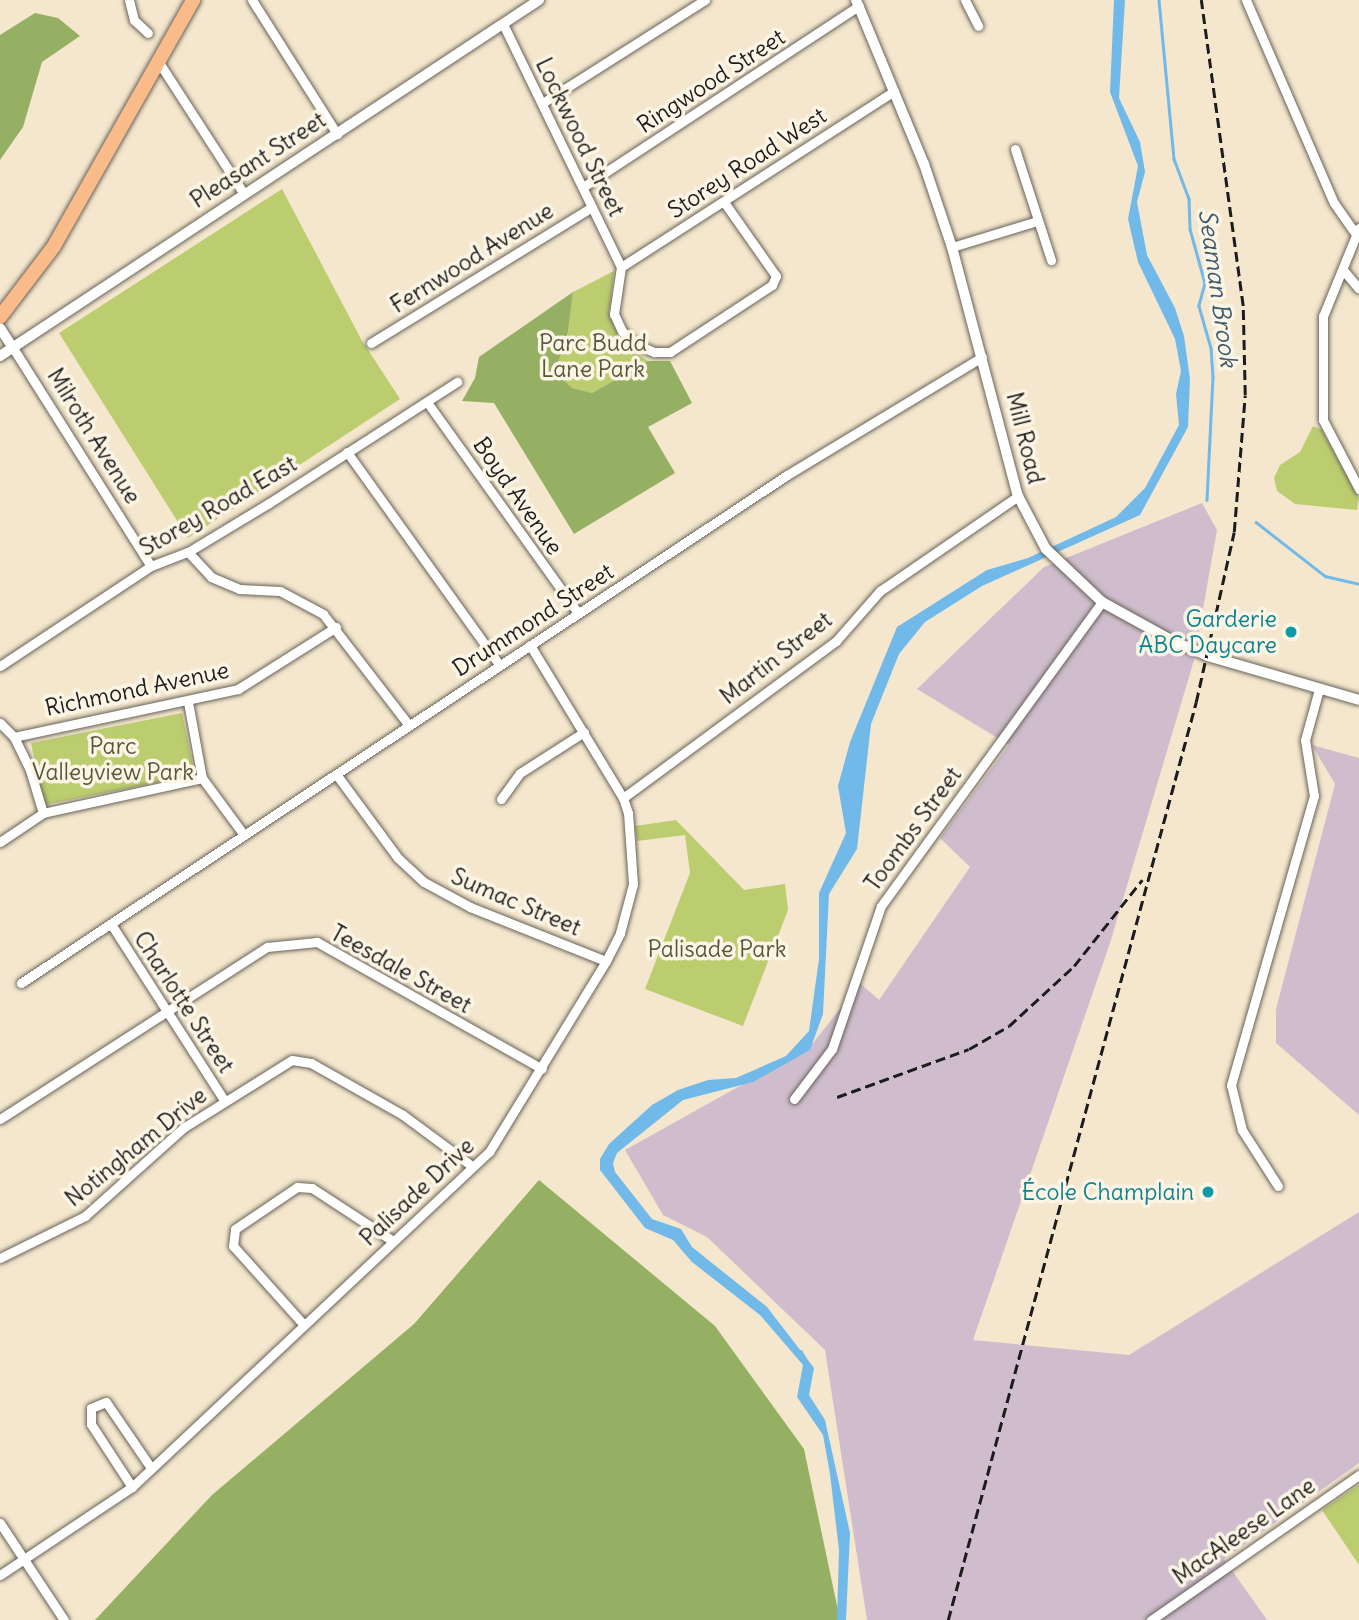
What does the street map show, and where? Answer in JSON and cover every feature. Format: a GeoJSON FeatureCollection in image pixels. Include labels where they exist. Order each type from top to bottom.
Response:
{"type":"FeatureCollection","features":[{"type":"Feature","properties":{"kind":"main road"},"geometry":{"type":"LineString","coordinates":[[0,317],[54,246],[193,0]]}},
{"type":"Feature","properties":{"kind":"street"},"geometry":{"type":"LineString","coordinates":[[128,0],[134,20],[148,33]]}},
{"type":"Feature","properties":{"kind":"street"},"geometry":{"type":"LineString","coordinates":[[252,0],[337,134]]}},
{"type":"Feature","properties":{"kind":"street","name":"Pleasant Street"},"geometry":{"type":"LineString","coordinates":[[0,356],[539,0]]}},
{"type":"Feature","properties":{"kind":"street"},"geometry":{"type":"LineString","coordinates":[[544,102],[705,0]]}},
{"type":"Feature","properties":{"kind":"street"},"geometry":{"type":"LineString","coordinates":[[965,0],[978,26]]}},
{"type":"Feature","properties":{"kind":"street"},"geometry":{"type":"LineString","coordinates":[[1247,0],[1334,203],[1357,230],[1324,316],[1323,420],[1359,489]]}},
{"type":"Feature","properties":{"kind":"street","name":"Mill Road"},"geometry":{"type":"LineString","coordinates":[[857,3],[894,91],[951,247],[1018,496],[1033,530],[1060,567],[1101,602],[1190,649],[1359,700]]}},
{"type":"Feature","properties":{"kind":"street","name":"Ringwood Street"},"geometry":{"type":"LineString","coordinates":[[583,187],[857,3]]}},
{"type":"Feature","properties":{"kind":"street","name":"Lockwood Street"},"geometry":{"type":"LineString","coordinates":[[503,24],[544,102],[621,267]]}},
{"type":"Feature","properties":{"kind":"street"},"geometry":{"type":"LineString","coordinates":[[158,61],[244,194]]}},
{"type":"Feature","properties":{"kind":"street","name":"Storey Road West"},"geometry":{"type":"LineString","coordinates":[[621,267],[894,91]]}},
{"type":"Feature","properties":{"kind":"street"},"geometry":{"type":"LineString","coordinates":[[1015,149],[1051,260]]}},
{"type":"Feature","properties":{"kind":"street"},"geometry":{"type":"LineString","coordinates":[[621,267],[614,314],[622,331],[635,344],[654,352],[670,352],[772,285],[776,276],[724,202]]}},
{"type":"Feature","properties":{"kind":"street","name":"Fernwood Avenue"},"geometry":{"type":"LineString","coordinates":[[371,343],[592,207]]}},
{"type":"Feature","properties":{"kind":"street"},"geometry":{"type":"LineString","coordinates":[[951,247],[1037,221]]}},
{"type":"Feature","properties":{"kind":"street"},"geometry":{"type":"LineString","coordinates":[[1343,271],[1359,289]]}},
{"type":"Feature","properties":{"kind":"street","name":"Milroth Avenue"},"geometry":{"type":"LineString","coordinates":[[0,328],[151,566]]}},
{"type":"Feature","properties":{"kind":"street","name":"Drummond Street"},"geometry":{"type":"LineString","coordinates":[[20,983],[787,475],[982,357]]}},
{"type":"Feature","properties":{"kind":"street","name":"Storey Road East"},"geometry":{"type":"LineString","coordinates":[[0,666],[151,566],[188,552],[457,382]]}},
{"type":"Feature","properties":{"kind":"street","name":"Boyd Avenue"},"geometry":{"type":"LineString","coordinates":[[427,402],[578,613]]}},
{"type":"Feature","properties":{"kind":"street"},"geometry":{"type":"LineString","coordinates":[[347,452],[499,664]]}},
{"type":"Feature","properties":{"kind":"street","name":"Martin Street"},"geometry":{"type":"LineString","coordinates":[[623,798],[836,641],[880,591],[1018,496]]}},
{"type":"Feature","properties":{"kind":"street"},"geometry":{"type":"LineString","coordinates":[[188,552],[211,577],[239,589],[280,592],[305,602],[336,626],[408,724]]}},
{"type":"Feature","properties":{"kind":"street","name":"Toombs Street"},"geometry":{"type":"LineString","coordinates":[[794,1098],[832,1049],[881,905],[1101,602]]}},
{"type":"Feature","properties":{"kind":"street","name":"Richmond Avenue"},"geometry":{"type":"LineString","coordinates":[[14,737],[188,702],[238,689],[336,626]]}},
{"type":"Feature","properties":{"kind":"street","name":"Palisade Drive"},"geometry":{"type":"LineString","coordinates":[[0,1575],[132,1487],[489,1152],[606,961],[620,933],[633,884],[633,834],[623,798],[530,645]]}},
{"type":"Feature","properties":{"kind":"street"},"geometry":{"type":"LineString","coordinates":[[1279,1186],[1242,1130],[1231,1085],[1314,796],[1305,740],[1318,689]]}},
{"type":"Feature","properties":{"kind":"street"},"geometry":{"type":"LineString","coordinates":[[188,702],[202,778],[244,835]]}},
{"type":"Feature","properties":{"kind":"street"},"geometry":{"type":"LineString","coordinates":[[0,723],[14,737],[43,813]]}},
{"type":"Feature","properties":{"kind":"street"},"geometry":{"type":"LineString","coordinates":[[501,799],[520,773],[583,732]]}},
{"type":"Feature","properties":{"kind":"street","name":"Sumac Street"},"geometry":{"type":"LineString","coordinates":[[336,774],[398,858],[425,882],[470,907],[606,961]]}},
{"type":"Feature","properties":{"kind":"street"},"geometry":{"type":"LineString","coordinates":[[0,842],[43,813],[202,778]]}},
{"type":"Feature","properties":{"kind":"street","name":"Charlotte Street"},"geometry":{"type":"LineString","coordinates":[[111,924],[224,1100]]}},
{"type":"Feature","properties":{"kind":"street","name":"Teesdale Street"},"geometry":{"type":"LineString","coordinates":[[0,1119],[267,947],[317,942],[542,1069]]}},
{"type":"Feature","properties":{"kind":"street","name":"Notingham Drive"},"geometry":{"type":"LineString","coordinates":[[0,1258],[85,1216],[183,1128],[292,1060],[312,1063],[403,1115],[472,1166]]}},
{"type":"Feature","properties":{"kind":"street"},"geometry":{"type":"LineString","coordinates":[[304,1325],[233,1246],[235,1229],[297,1187],[312,1188],[393,1241]]}},
{"type":"Feature","properties":{"kind":"street"},"geometry":{"type":"LineString","coordinates":[[132,1487],[91,1424],[91,1408],[107,1402],[151,1468]]}},
{"type":"Feature","properties":{"kind":"street","name":"MacAleese Lane"},"geometry":{"type":"LineString","coordinates":[[1151,1620],[1359,1475]]}},
{"type":"Feature","properties":{"kind":"street"},"geometry":{"type":"LineString","coordinates":[[0,1523],[64,1620]]}},
{"type":"Feature","properties":{"kind":"shaded area"},"geometry":{"type":"Polygon","coordinates":[[[1202,503],[1217,530],[1194,660],[1110,943],[973,1340],[1129,1355],[1359,1212],[1359,1463],[1224,1559],[1267,1620],[867,1620],[825,1350],[707,1237],[663,1215],[625,1150],[810,1047],[860,983],[879,1000],[970,867],[940,838],[1009,745],[917,689],[1044,567],[1202,503]]]}},
{"type":"Feature","properties":{"kind":"shaded area"},"geometry":{"type":"Polygon","coordinates":[[[1312,745],[1359,758],[1359,1115],[1276,1043],[1276,1009],[1335,784],[1312,745]]]}},
{"type":"Feature","properties":{"kind":"green space"},"geometry":{"type":"Polygon","coordinates":[[[35,13],[58,18],[80,36],[42,62],[23,127],[0,160],[0,35],[35,13]]]}},
{"type":"Feature","properties":{"kind":"green space"},"geometry":{"type":"Polygon","coordinates":[[[282,189],[361,339],[400,399],[188,538],[59,333],[282,189]]]}},
{"type":"Feature","properties":{"kind":"green space","name":"Parc Budd Lane Park"},"geometry":{"type":"Polygon","coordinates":[[[614,271],[609,313],[620,341],[648,361],[592,393],[572,389],[555,372],[568,332],[573,292],[614,271]]]}},
{"type":"Feature","properties":{"kind":"green space"},"geometry":{"type":"Polygon","coordinates":[[[573,292],[568,332],[555,372],[572,388],[592,393],[648,361],[670,361],[692,403],[648,427],[675,473],[574,534],[494,403],[462,401],[475,378],[479,357],[573,292]]]}},
{"type":"Feature","properties":{"kind":"green space"},"geometry":{"type":"Polygon","coordinates":[[[1313,426],[1322,430],[1359,498],[1357,510],[1295,504],[1277,491],[1274,478],[1280,465],[1300,452],[1313,426]]]}},
{"type":"Feature","properties":{"kind":"green space","name":"Parc Valleyview Park"},"geometry":{"type":"Polygon","coordinates":[[[182,713],[195,775],[44,805],[31,743],[182,713]]]}},
{"type":"Feature","properties":{"kind":"green space","name":"Palisade Park"},"geometry":{"type":"Polygon","coordinates":[[[676,820],[744,890],[785,884],[788,910],[743,1026],[645,989],[690,873],[685,835],[637,841],[635,826],[676,820]]]}},
{"type":"Feature","properties":{"kind":"green space"},"geometry":{"type":"Polygon","coordinates":[[[539,1180],[715,1326],[804,1449],[840,1620],[95,1620],[212,1495],[414,1324],[539,1180]]]}},
{"type":"Feature","properties":{"kind":"green space"},"geometry":{"type":"Polygon","coordinates":[[[1359,1485],[1359,1565],[1322,1510],[1359,1485]]]}},
{"type":"Feature","properties":{"kind":"water"},"geometry":{"type":"Polygon","coordinates":[[[1114,0],[1125,0],[1119,98],[1140,142],[1145,172],[1137,202],[1147,255],[1175,308],[1184,336],[1190,379],[1188,427],[1140,515],[982,586],[925,622],[899,654],[871,724],[857,849],[829,894],[823,1014],[810,1050],[753,1082],[683,1100],[617,1153],[613,1163],[615,1172],[652,1219],[681,1229],[692,1247],[767,1307],[814,1368],[809,1395],[825,1420],[850,1533],[846,1620],[837,1620],[839,1550],[830,1474],[823,1435],[797,1397],[803,1365],[760,1315],[692,1262],[673,1240],[645,1228],[600,1170],[600,1159],[609,1144],[652,1105],[678,1090],[708,1080],[736,1078],[786,1056],[809,1031],[819,959],[819,893],[846,833],[838,786],[850,742],[897,627],[987,570],[1028,558],[1116,517],[1145,488],[1179,425],[1176,394],[1181,371],[1175,339],[1138,262],[1128,219],[1138,166],[1110,92],[1114,0]]]}},
{"type":"Feature","properties":{"kind":"waterway","name":"Seaman Brook"},"geometry":{"type":"LineString","coordinates":[[1159,0],[1174,159],[1189,199],[1190,229],[1205,283],[1199,306],[1211,348],[1213,377],[1207,500]]}},
{"type":"Feature","properties":{"kind":"waterway","name":"Seaman Brook"},"geometry":{"type":"LineString","coordinates":[[1256,522],[1325,576],[1359,584]]}},
{"type":"Feature","properties":{"kind":"waterway"},"geometry":{"type":"LineString","coordinates":[[801,1351],[811,1368]]}},
{"type":"Feature","properties":{"kind":"railway"},"geometry":{"type":"LineString","coordinates":[[948,1620],[1196,702],[1234,532],[1245,395],[1243,306],[1201,0]]}},
{"type":"Feature","properties":{"kind":"railway"},"geometry":{"type":"LineString","coordinates":[[837,1097],[969,1049],[1009,1026],[1074,966],[1142,880]]}},
{"type":"Feature","properties":{"kind":"place","name":"Garderie ABC Daycare"},"geometry":{"type":"Point","coordinates":[1291,632]}},
{"type":"Feature","properties":{"kind":"place","name":"École Champlain"},"geometry":{"type":"Point","coordinates":[1208,1192]}}]}
